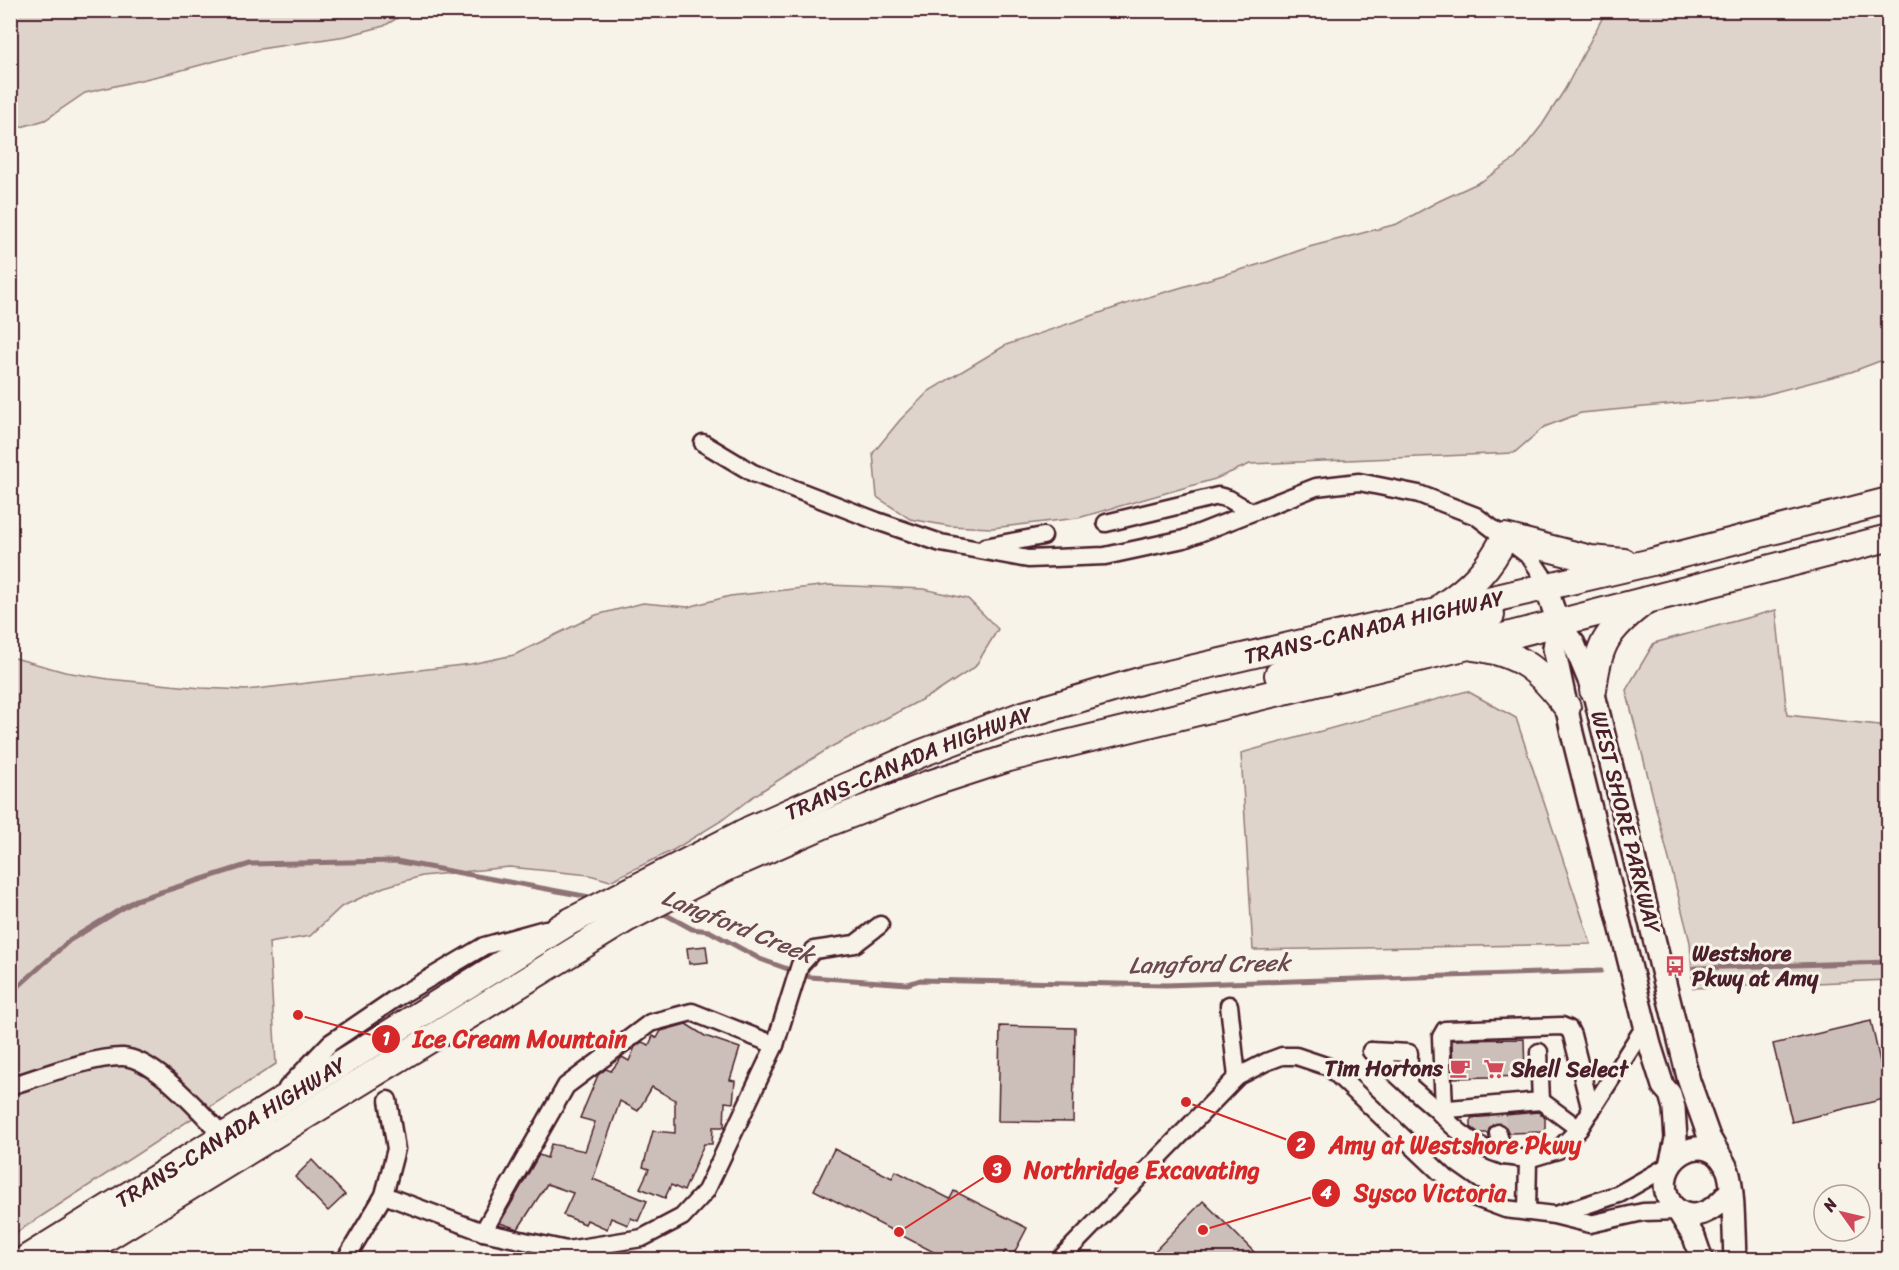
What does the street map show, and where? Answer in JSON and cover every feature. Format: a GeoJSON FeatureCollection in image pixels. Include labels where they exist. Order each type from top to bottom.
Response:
{"type":"FeatureCollection","features":[{"type":"Feature","properties":{"kind":"highway","name":"TRANS-CANADA HIGHWAY"},"geometry":{"type":"LineString","coordinates":[[24,1260],[568,922],[802,805],[922,753],[1020,716],[1143,680],[1652,562],[1888,501]]}},
{"type":"Feature","properties":{"kind":"highway"},"geometry":{"type":"LineString","coordinates":[[1437,611],[1467,590],[1491,565],[1505,537],[1591,559],[1615,562],[1652,562]]}},
{"type":"Feature","properties":{"kind":"highway","name":"TRANS-CANADA HIGHWAY"},"geometry":{"type":"LineString","coordinates":[[70,1260],[626,919],[729,866],[828,823],[929,784],[1009,758],[1468,646],[1888,538]]}},
{"type":"Feature","properties":{"kind":"highway"},"geometry":{"type":"LineString","coordinates":[[1214,707],[1241,689],[1263,679],[1487,616],[1511,608],[1546,587]]}},
{"type":"Feature","properties":{"kind":"highway"},"geometry":{"type":"LineString","coordinates":[[1593,690],[1597,659],[1608,633],[1645,600]]}},
{"type":"Feature","properties":{"kind":"highway"},"geometry":{"type":"LineString","coordinates":[[1468,646],[1499,650],[1526,663],[1539,672],[1567,707]]}},
{"type":"Feature","properties":{"kind":"highway"},"geometry":{"type":"LineString","coordinates":[[224,1136],[251,1134],[526,967],[576,940],[626,919]]}},
{"type":"Feature","properties":{"kind":"main road","name":"WEST SHORE PARKWAY"},"geometry":{"type":"LineString","coordinates":[[1546,587],[1558,623],[1574,644],[1593,690],[1689,1082],[1709,1137],[1724,1163]]}},
{"type":"Feature","properties":{"kind":"main road","name":"WEST SHORE PARKWAY"},"geometry":{"type":"LineString","coordinates":[[1558,623],[1554,648],[1567,707],[1645,1026],[1663,1086],[1670,1094],[1676,1123],[1676,1139],[1670,1165]]}},
{"type":"Feature","properties":{"kind":"main road"},"geometry":{"type":"LineString","coordinates":[[1652,1176],[1664,1138],[1661,1098],[1663,1086]]}},
{"type":"Feature","properties":{"kind":"main road"},"geometry":{"type":"LineString","coordinates":[[1702,1260],[1694,1237],[1671,1204],[1665,1189],[1670,1165],[1684,1152],[1699,1147],[1714,1152],[1724,1163],[1730,1176],[1724,1199],[1725,1260]]}},
{"type":"Feature","properties":{"kind":"main road"},"geometry":{"type":"LineString","coordinates":[[1678,1211],[1695,1215],[1724,1199]]}},
{"type":"Feature","properties":{"kind":"main road"},"geometry":{"type":"LineString","coordinates":[[1724,1199],[1735,1260]]}},
{"type":"Feature","properties":{"kind":"street"},"geometry":{"type":"LineString","coordinates":[[703,443],[753,473],[941,543],[1028,559],[1105,556],[1184,538],[1316,487],[1359,482],[1419,494],[1476,516],[1530,557],[1542,575],[1546,587]]}},
{"type":"Feature","properties":{"kind":"street"},"geometry":{"type":"LineString","coordinates":[[1106,523],[1218,496],[1229,499],[1251,512]]}},
{"type":"Feature","properties":{"kind":"street"},"geometry":{"type":"LineString","coordinates":[[975,549],[1043,536]]}},
{"type":"Feature","properties":{"kind":"street"},"geometry":{"type":"LineString","coordinates":[[384,1196],[483,1232],[567,1250],[642,1238],[682,1217],[706,1191],[775,1045],[800,965],[813,950],[855,944],[880,926]]}},
{"type":"Feature","properties":{"kind":"street"},"geometry":{"type":"LineString","coordinates":[[1229,1005],[1237,1077]]}},
{"type":"Feature","properties":{"kind":"street"},"geometry":{"type":"LineString","coordinates":[[483,1232],[566,1086],[651,1023],[692,1012],[775,1045]]}},
{"type":"Feature","properties":{"kind":"street"},"geometry":{"type":"LineString","coordinates":[[1440,1110],[1441,1037],[1445,1030],[1562,1026],[1569,1029],[1572,1035],[1591,1111]]}},
{"type":"Feature","properties":{"kind":"street"},"geometry":{"type":"LineString","coordinates":[[1408,1085],[1440,1110],[1467,1139],[1485,1150],[1504,1156],[1528,1159],[1558,1150],[1579,1129],[1645,1026]]}},
{"type":"Feature","properties":{"kind":"street"},"geometry":{"type":"LineString","coordinates":[[1539,1052],[1541,1101]]}},
{"type":"Feature","properties":{"kind":"street"},"geometry":{"type":"LineString","coordinates":[[1059,1260],[1237,1077],[1282,1056],[1296,1056],[1316,1061],[1341,1076],[1446,1178],[1473,1197],[1505,1209],[1554,1215],[1590,1224],[1643,1212],[1678,1211]]}},
{"type":"Feature","properties":{"kind":"street"},"geometry":{"type":"LineString","coordinates":[[10,1086],[96,1061],[124,1057],[161,1076],[224,1136]]}},
{"type":"Feature","properties":{"kind":"street"},"geometry":{"type":"LineString","coordinates":[[345,1260],[384,1196],[396,1149],[388,1100]]}},
{"type":"Feature","properties":{"kind":"street"},"geometry":{"type":"LineString","coordinates":[[1440,1110],[1497,1107],[1541,1101],[1579,1129]]}},
{"type":"Feature","properties":{"kind":"street"},"geometry":{"type":"LineString","coordinates":[[1498,1133],[1504,1156]]}},
{"type":"Feature","properties":{"kind":"street"},"geometry":{"type":"LineString","coordinates":[[1527,1212],[1528,1159]]}},
{"type":"Feature","properties":{"kind":"street"},"geometry":{"type":"LineString","coordinates":[[1554,1215],[1619,1194],[1670,1165]]}},
{"type":"Feature","properties":{"kind":"shaded area"},"geometry":{"type":"Polygon","coordinates":[[[11,10],[409,11],[384,26],[346,36],[260,49],[85,93],[45,120],[11,130],[11,10]]]}},
{"type":"Feature","properties":{"kind":"shaded area"},"geometry":{"type":"Polygon","coordinates":[[[1606,11],[1888,11],[1888,358],[1851,372],[1760,396],[1581,413],[1544,427],[1514,453],[1250,464],[1215,479],[1078,518],[992,528],[949,526],[910,519],[877,497],[873,453],[900,420],[929,391],[1006,345],[1132,302],[1267,262],[1309,247],[1397,224],[1482,181],[1516,158],[1542,125],[1565,89],[1606,11]]]}},
{"type":"Feature","properties":{"kind":"shaded area"},"geometry":{"type":"Polygon","coordinates":[[[829,585],[924,589],[968,599],[998,629],[975,667],[940,690],[831,747],[675,849],[610,881],[590,875],[509,867],[422,876],[384,887],[341,907],[310,936],[269,943],[276,1064],[11,1236],[11,657],[65,672],[108,679],[246,690],[471,664],[514,655],[596,615],[643,603],[688,607],[730,596],[829,585]]]}},
{"type":"Feature","properties":{"kind":"shaded area"},"geometry":{"type":"Polygon","coordinates":[[[1776,610],[1787,715],[1888,726],[1888,980],[1693,988],[1690,942],[1626,690],[1654,643],[1776,610]]]}},
{"type":"Feature","properties":{"kind":"shaded area"},"geometry":{"type":"Polygon","coordinates":[[[1467,691],[1516,718],[1591,944],[1253,950],[1241,753],[1467,691]]]}},
{"type":"Feature","properties":{"kind":"building"},"geometry":{"type":"Polygon","coordinates":[[[706,946],[708,962],[689,964],[687,948],[706,946]]]}},
{"type":"Feature","properties":{"kind":"building"},"geometry":{"type":"Polygon","coordinates":[[[1871,1021],[1888,1098],[1792,1122],[1773,1044],[1871,1021]]]}},
{"type":"Feature","properties":{"kind":"building"},"geometry":{"type":"Polygon","coordinates":[[[686,1024],[705,1036],[740,1048],[730,1080],[735,1081],[733,1103],[725,1102],[724,1127],[713,1127],[712,1144],[704,1144],[684,1191],[671,1185],[665,1198],[640,1188],[649,1169],[643,1167],[653,1131],[675,1133],[675,1100],[652,1087],[638,1111],[620,1101],[593,1179],[647,1201],[638,1221],[631,1218],[628,1225],[611,1218],[607,1229],[587,1220],[585,1224],[563,1215],[573,1193],[547,1184],[518,1229],[500,1223],[539,1155],[547,1158],[551,1144],[585,1151],[595,1122],[580,1118],[598,1075],[606,1069],[611,1071],[622,1057],[629,1061],[635,1047],[642,1042],[649,1045],[653,1036],[657,1038],[661,1031],[686,1024]]]}},
{"type":"Feature","properties":{"kind":"building"},"geometry":{"type":"Polygon","coordinates":[[[1000,1026],[1075,1028],[1073,1122],[998,1121],[1000,1026]]]}},
{"type":"Feature","properties":{"kind":"building"},"geometry":{"type":"Polygon","coordinates":[[[1524,1039],[1525,1076],[1453,1078],[1452,1040],[1524,1039]]]}},
{"type":"Feature","properties":{"kind":"building"},"geometry":{"type":"Polygon","coordinates":[[[1538,1112],[1545,1117],[1545,1132],[1509,1133],[1500,1123],[1491,1125],[1488,1133],[1479,1133],[1471,1127],[1471,1118],[1538,1112]]]}},
{"type":"Feature","properties":{"kind":"building"},"geometry":{"type":"Polygon","coordinates":[[[834,1149],[892,1178],[896,1171],[950,1199],[954,1191],[1027,1228],[1013,1255],[1005,1251],[1001,1260],[949,1260],[814,1190],[834,1149]]]}},
{"type":"Feature","properties":{"kind":"building"},"geometry":{"type":"Polygon","coordinates":[[[312,1160],[345,1195],[328,1211],[295,1177],[312,1160]]]}},
{"type":"Feature","properties":{"kind":"building"},"geometry":{"type":"Polygon","coordinates":[[[1203,1201],[1262,1260],[1146,1260],[1203,1201]]]}},
{"type":"Feature","properties":{"kind":"waterway","name":"Langford Creek"},"geometry":{"type":"LineString","coordinates":[[10,994],[70,940],[136,900],[250,864],[396,861],[595,898]]}},
{"type":"Feature","properties":{"kind":"waterway","name":"Langford Creek"},"geometry":{"type":"LineString","coordinates":[[659,911],[692,929],[709,931],[760,959],[810,977],[908,984],[920,980],[1166,985],[1601,971]]}},
{"type":"Feature","properties":{"kind":"waterway","name":"Langford Creek"},"geometry":{"type":"LineString","coordinates":[[1695,968],[1888,962]]}},
{"type":"Feature","properties":{"kind":"tunnel"},"geometry":{"type":"LineString","coordinates":[[1497,1110],[1498,1133]]}},
{"type":"Feature","properties":{"kind":"place","name":"Westshore Pkwy at Amy"},"geometry":{"type":"Point","coordinates":[1675,966]}},
{"type":"Feature","properties":{"kind":"place","name":"Ice Cream Mountain"},"geometry":{"type":"Point","coordinates":[298,1015]}},
{"type":"Feature","properties":{"kind":"place","name":"Tim Hortons"},"geometry":{"type":"Point","coordinates":[1460,1068]}},
{"type":"Feature","properties":{"kind":"place","name":"Shell Select"},"geometry":{"type":"Point","coordinates":[1494,1069]}},
{"type":"Feature","properties":{"kind":"place","name":"Amy at Westshore Pkwy"},"geometry":{"type":"Point","coordinates":[1186,1102]}},
{"type":"Feature","properties":{"kind":"place","name":"Sysco Victoria"},"geometry":{"type":"Point","coordinates":[1203,1230]}},
{"type":"Feature","properties":{"kind":"place","name":"Northridge Excavating"},"geometry":{"type":"Point","coordinates":[899,1232]}}]}
